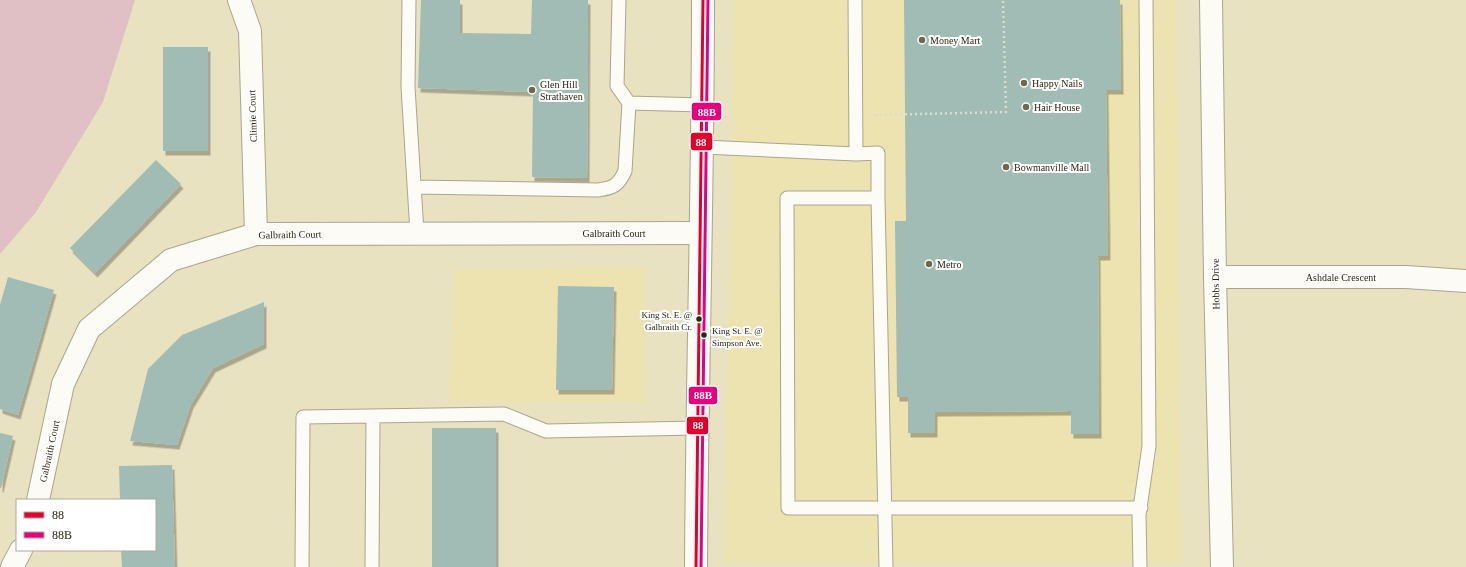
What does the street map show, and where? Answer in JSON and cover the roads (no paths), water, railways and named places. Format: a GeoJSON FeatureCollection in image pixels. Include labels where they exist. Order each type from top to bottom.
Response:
{"type":"FeatureCollection","features":[{"type":"Feature","properties":{"kind":"street","name":"Climie Court"},"geometry":{"type":"LineString","coordinates":[[239,0],[250,30],[256,234]]}},
{"type":"Feature","properties":{"kind":"street"},"geometry":{"type":"LineString","coordinates":[[696,567],[700,233],[703,147],[703,0]]}},
{"type":"Feature","properties":{"kind":"street","name":"Hobbs Drive"},"geometry":{"type":"LineString","coordinates":[[1211,0],[1215,277],[1222,567]]}},
{"type":"Feature","properties":{"kind":"street","name":"Galbraith Court"},"geometry":{"type":"LineString","coordinates":[[38,499],[63,384],[89,329],[171,260],[256,234],[700,233]]}},
{"type":"Feature","properties":{"kind":"street","name":"Ashdale Crescent"},"geometry":{"type":"LineString","coordinates":[[1215,277],[1406,277],[1466,281]]}},
{"type":"Feature","properties":{"kind":"street"},"geometry":{"type":"LineString","coordinates":[[12,567],[20,551]]}},
{"type":"Feature","properties":{"kind":"lane"},"geometry":{"type":"LineString","coordinates":[[409,0],[408,87],[417,233]]}},
{"type":"Feature","properties":{"kind":"lane"},"geometry":{"type":"LineString","coordinates":[[414,187],[598,190],[612,188],[620,181],[625,171],[629,103],[617,86],[619,0]]}},
{"type":"Feature","properties":{"kind":"lane"},"geometry":{"type":"LineString","coordinates":[[855,0],[856,154]]}},
{"type":"Feature","properties":{"kind":"lane"},"geometry":{"type":"LineString","coordinates":[[1140,567],[1140,515],[1149,446],[1146,0]]}},
{"type":"Feature","properties":{"kind":"lane"},"geometry":{"type":"LineString","coordinates":[[629,103],[703,105]]}},
{"type":"Feature","properties":{"kind":"lane"},"geometry":{"type":"LineString","coordinates":[[703,147],[856,154],[878,153],[886,567]]}},
{"type":"Feature","properties":{"kind":"lane"},"geometry":{"type":"LineString","coordinates":[[878,198],[787,198],[788,508],[1141,508]]}},
{"type":"Feature","properties":{"kind":"lane"},"geometry":{"type":"LineString","coordinates":[[302,567],[303,417],[504,414],[546,431],[697,428]]}},
{"type":"Feature","properties":{"kind":"lane"},"geometry":{"type":"LineString","coordinates":[[372,567],[373,416]]}},
{"type":"Feature","properties":{"kind":"place","name":"Money Mart"},"geometry":{"type":"Point","coordinates":[922,40]}},
{"type":"Feature","properties":{"kind":"place","name":"Happy Nails"},"geometry":{"type":"Point","coordinates":[1024,83]}},
{"type":"Feature","properties":{"kind":"place","name":"Glen Hill Strathaven"},"geometry":{"type":"Point","coordinates":[532,90]}},
{"type":"Feature","properties":{"kind":"place","name":"Hair House"},"geometry":{"type":"Point","coordinates":[1026,107]}},
{"type":"Feature","properties":{"kind":"place","name":"Bowmanville Mall"},"geometry":{"type":"Point","coordinates":[1006,167]}},
{"type":"Feature","properties":{"kind":"place","name":"Metro"},"geometry":{"type":"Point","coordinates":[929,264]}},
{"type":"Feature","properties":{"kind":"place","name":"King St. E. @ Galbraith Cr."},"geometry":{"type":"Point","coordinates":[699,319]}},
{"type":"Feature","properties":{"kind":"place","name":"King St. E. @ Simpson Ave."},"geometry":{"type":"Point","coordinates":[704,335]}}]}
